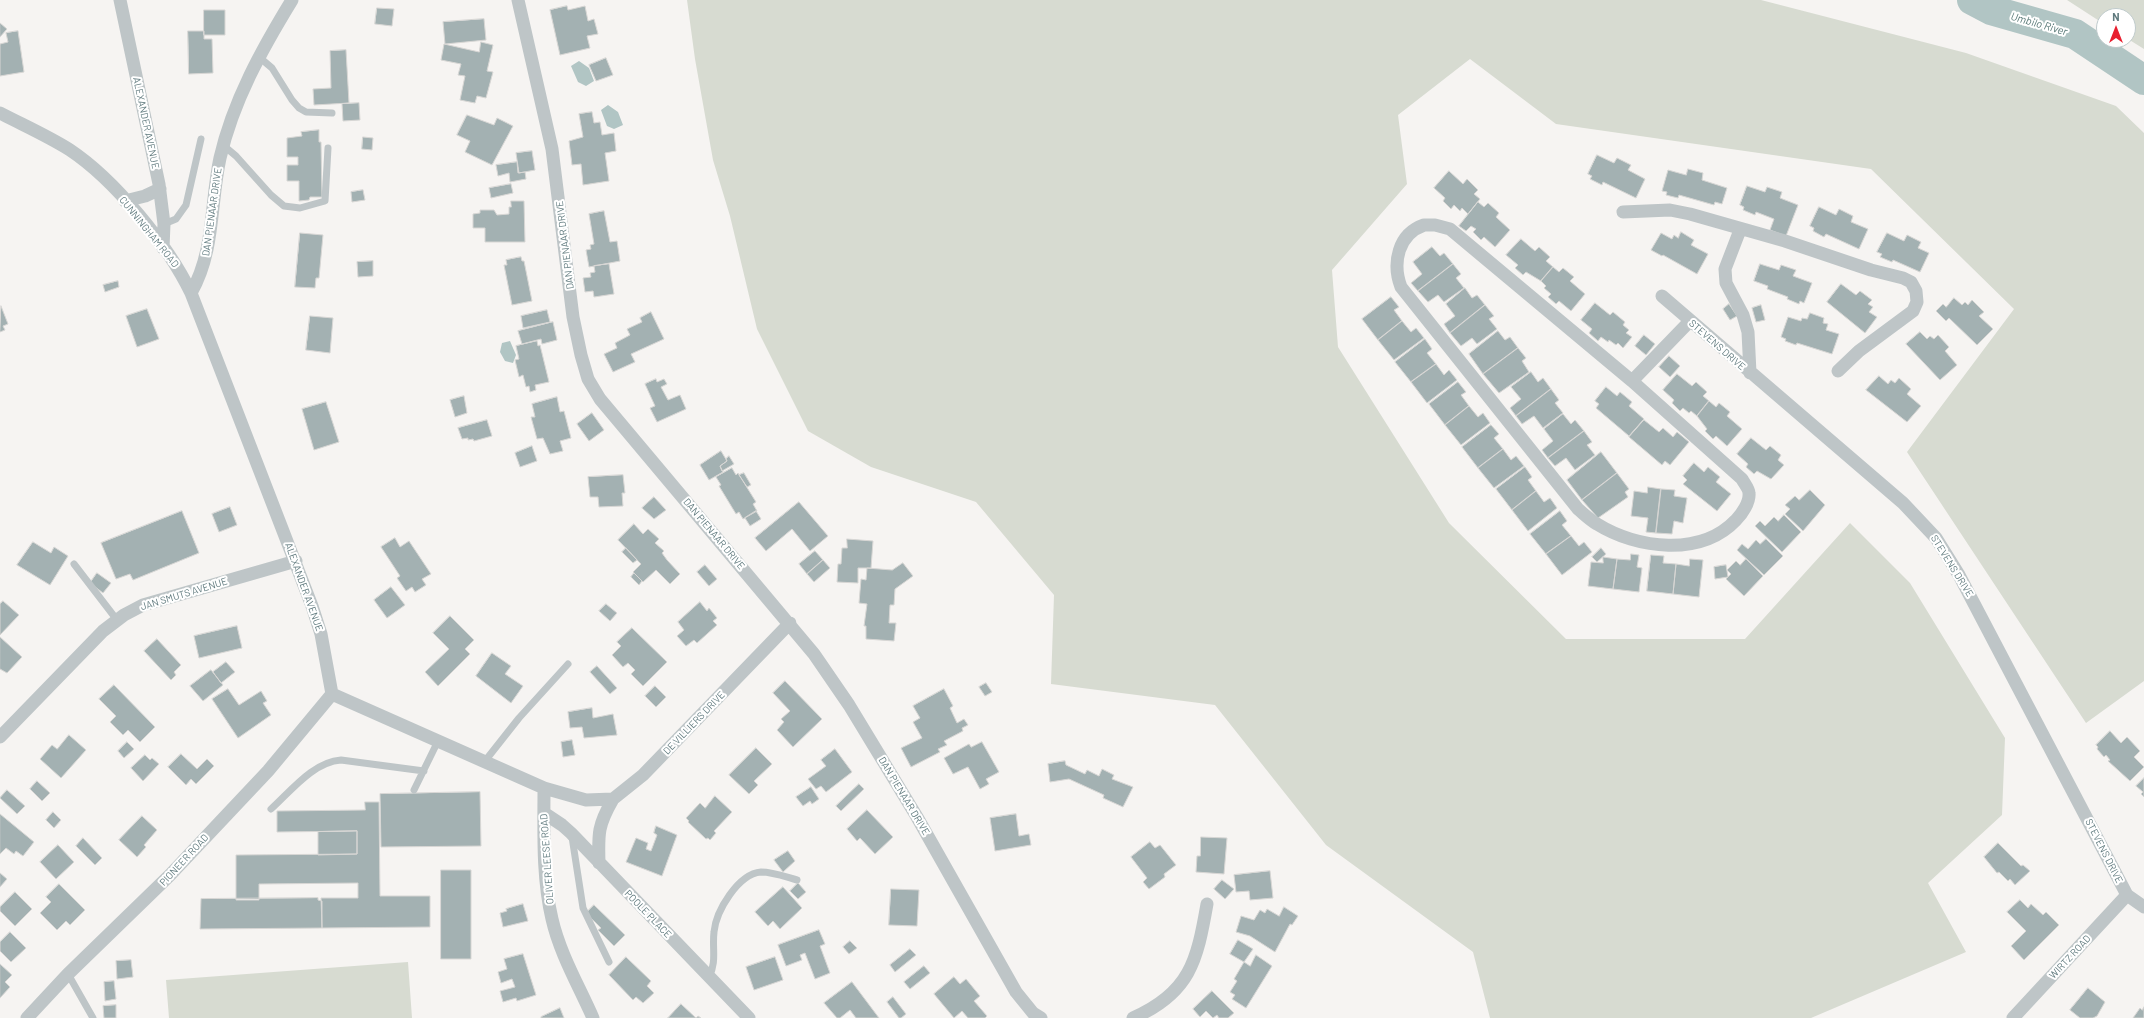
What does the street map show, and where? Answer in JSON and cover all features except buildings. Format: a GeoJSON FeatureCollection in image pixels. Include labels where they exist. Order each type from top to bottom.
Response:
{"type":"FeatureCollection","features":[{"type":"Feature","properties":{"kind":"street","name":"ALEXANDER AVENUE"},"geometry":{"type":"LineString","coordinates":[[120,0],[160,189],[164,224],[163,248]]}},
{"type":"Feature","properties":{"kind":"street","name":"DAN PIENAAR DRIVE"},"geometry":{"type":"LineString","coordinates":[[518,0],[550,142],[573,317],[588,379],[600,398],[790,623],[814,654],[857,718],[918,817],[1016,992],[1033,1013],[1041,1018]]}},
{"type":"Feature","properties":{"kind":"street","name":"DAN PIENAAR DRIVE"},"geometry":{"type":"LineString","coordinates":[[191,293],[201,276],[207,255],[213,197],[224,146],[243,90],[259,57],[291,1]]}},
{"type":"Feature","properties":{"kind":"street","name":"CUNNINGHAM ROAD"},"geometry":{"type":"LineString","coordinates":[[0,113],[71,151],[100,175],[125,201],[180,270],[191,293]]}},
{"type":"Feature","properties":{"kind":"street"},"geometry":{"type":"LineString","coordinates":[[125,201],[145,196],[160,189]]}},
{"type":"Feature","properties":{"kind":"street"},"geometry":{"type":"LineString","coordinates":[[1622,212],[1670,210],[1690,214],[1740,230],[1785,241],[1871,270],[1903,278],[1910,282],[1916,291],[1917,302],[1913,311],[1859,352],[1838,371]]}},
{"type":"Feature","properties":{"kind":"street"},"geometry":{"type":"LineString","coordinates":[[1424,225],[1435,225],[1450,229],[1632,381],[1742,479],[1749,493],[1747,505],[1729,527],[1712,537],[1691,545],[1668,546],[1619,535],[1596,524],[1578,509],[1400,287],[1396,274],[1396,262],[1402,243],[1408,233],[1424,225]]}},
{"type":"Feature","properties":{"kind":"street"},"geometry":{"type":"LineString","coordinates":[[1740,230],[1725,269],[1726,283],[1743,315],[1748,332],[1750,373]]}},
{"type":"Feature","properties":{"kind":"street","name":"ALEXANDER AVENUE"},"geometry":{"type":"LineString","coordinates":[[191,293],[296,561],[321,634],[332,694]]}},
{"type":"Feature","properties":{"kind":"street","name":"STEVENS DRIVE"},"geometry":{"type":"LineString","coordinates":[[1662,296],[1750,373],[1904,503],[1936,538],[1983,618],[2127,895]]}},
{"type":"Feature","properties":{"kind":"street"},"geometry":{"type":"LineString","coordinates":[[1632,381],[1690,320]]}},
{"type":"Feature","properties":{"kind":"street","name":"JAN SMUTS AVENUE"},"geometry":{"type":"LineString","coordinates":[[0,736],[103,631],[117,620],[143,605],[296,561]]}},
{"type":"Feature","properties":{"kind":"street","name":"DE VILLIERS DRIVE"},"geometry":{"type":"LineString","coordinates":[[613,799],[643,775],[790,623]]}},
{"type":"Feature","properties":{"kind":"street"},"geometry":{"type":"LineString","coordinates":[[332,694],[544,788],[586,800],[613,799]]}},
{"type":"Feature","properties":{"kind":"street","name":"PIONEER ROAD"},"geometry":{"type":"LineString","coordinates":[[27,1018],[68,974],[170,875],[268,771],[332,694]]}},
{"type":"Feature","properties":{"kind":"street","name":"OLIVER LEESE ROAD"},"geometry":{"type":"LineString","coordinates":[[544,788],[547,895],[552,919],[559,942],[593,1018]]}},
{"type":"Feature","properties":{"kind":"street"},"geometry":{"type":"LineString","coordinates":[[599,863],[598,834],[602,819],[613,799]]}},
{"type":"Feature","properties":{"kind":"street","name":"POOLE PLACE"},"geometry":{"type":"LineString","coordinates":[[544,813],[562,824],[749,1018]]}},
{"type":"Feature","properties":{"kind":"street"},"geometry":{"type":"LineString","coordinates":[[2127,895],[2144,907]]}},
{"type":"Feature","properties":{"kind":"street","name":"WIRTZ ROAD"},"geometry":{"type":"LineString","coordinates":[[2013,1018],[2127,895]]}},
{"type":"Feature","properties":{"kind":"street"},"geometry":{"type":"LineString","coordinates":[[1133,1018],[1148,1012],[1171,995],[1190,972],[1199,948],[1208,904]]}},
{"type":"Feature","properties":{"kind":"lane"},"geometry":{"type":"LineString","coordinates":[[259,57],[272,68],[292,100],[299,108],[306,112],[332,113]]}},
{"type":"Feature","properties":{"kind":"lane"},"geometry":{"type":"LineString","coordinates":[[164,224],[176,219],[186,205],[201,139]]}},
{"type":"Feature","properties":{"kind":"lane"},"geometry":{"type":"LineString","coordinates":[[224,146],[250,170],[270,195],[284,206],[300,208],[325,201],[328,148]]}},
{"type":"Feature","properties":{"kind":"lane"},"geometry":{"type":"LineString","coordinates":[[74,564],[117,620]]}},
{"type":"Feature","properties":{"kind":"lane"},"geometry":{"type":"LineString","coordinates":[[486,761],[519,718],[568,664]]}},
{"type":"Feature","properties":{"kind":"lane"},"geometry":{"type":"LineString","coordinates":[[414,790],[438,741]]}},
{"type":"Feature","properties":{"kind":"lane"},"geometry":{"type":"LineString","coordinates":[[272,809],[319,766],[330,760],[341,760],[424,771]]}},
{"type":"Feature","properties":{"kind":"lane"},"geometry":{"type":"LineString","coordinates":[[571,833],[583,908],[609,962]]}},
{"type":"Feature","properties":{"kind":"lane"},"geometry":{"type":"LineString","coordinates":[[709,977],[714,961],[714,932],[724,901],[741,883],[760,872],[797,880]]}},
{"type":"Feature","properties":{"kind":"lane"},"geometry":{"type":"LineString","coordinates":[[68,974],[94,1018]]}},
{"type":"Feature","properties":{"kind":"shaded area"},"geometry":{"type":"Polygon","coordinates":[[[687,0],[1761,0],[1966,53],[2116,106],[2144,133],[2144,681],[2086,723],[1907,452],[2014,309],[1871,169],[1556,124],[1470,59],[1398,115],[1407,184],[1332,270],[1338,347],[1449,523],[1566,639],[1745,639],[1850,523],[1910,583],[2005,738],[2002,815],[1928,883],[1966,952],[1811,1018],[1490,1018],[1473,952],[1326,845],[1215,705],[1051,684],[1054,595],[976,502],[871,467],[808,431],[757,329],[730,216],[713,160],[695,59],[687,0]]]}},
{"type":"Feature","properties":{"kind":"shaded area"},"geometry":{"type":"Polygon","coordinates":[[[2067,0],[2144,0],[2144,49],[2136,44],[2136,8],[2096,8],[2096,19],[2067,0]]]}},
{"type":"Feature","properties":{"kind":"shaded area"},"geometry":{"type":"Polygon","coordinates":[[[579,61],[589,68],[594,81],[586,86],[578,82],[571,66],[579,61]]]}},
{"type":"Feature","properties":{"kind":"shaded area"},"geometry":{"type":"Polygon","coordinates":[[[608,105],[618,112],[623,125],[614,129],[607,126],[601,110],[608,105]]]}},
{"type":"Feature","properties":{"kind":"shaded area"},"geometry":{"type":"Polygon","coordinates":[[[510,341],[516,355],[513,363],[505,361],[500,352],[502,343],[510,341]]]}},
{"type":"Feature","properties":{"kind":"shaded area"},"geometry":{"type":"Polygon","coordinates":[[[408,962],[412,1018],[169,1018],[166,980],[408,962]]]}},
{"type":"Feature","properties":{"kind":"waterway","name":"Umbilo River"},"geometry":{"type":"LineString","coordinates":[[1972,0],[1991,10],[2075,34],[2144,80]]}}]}
